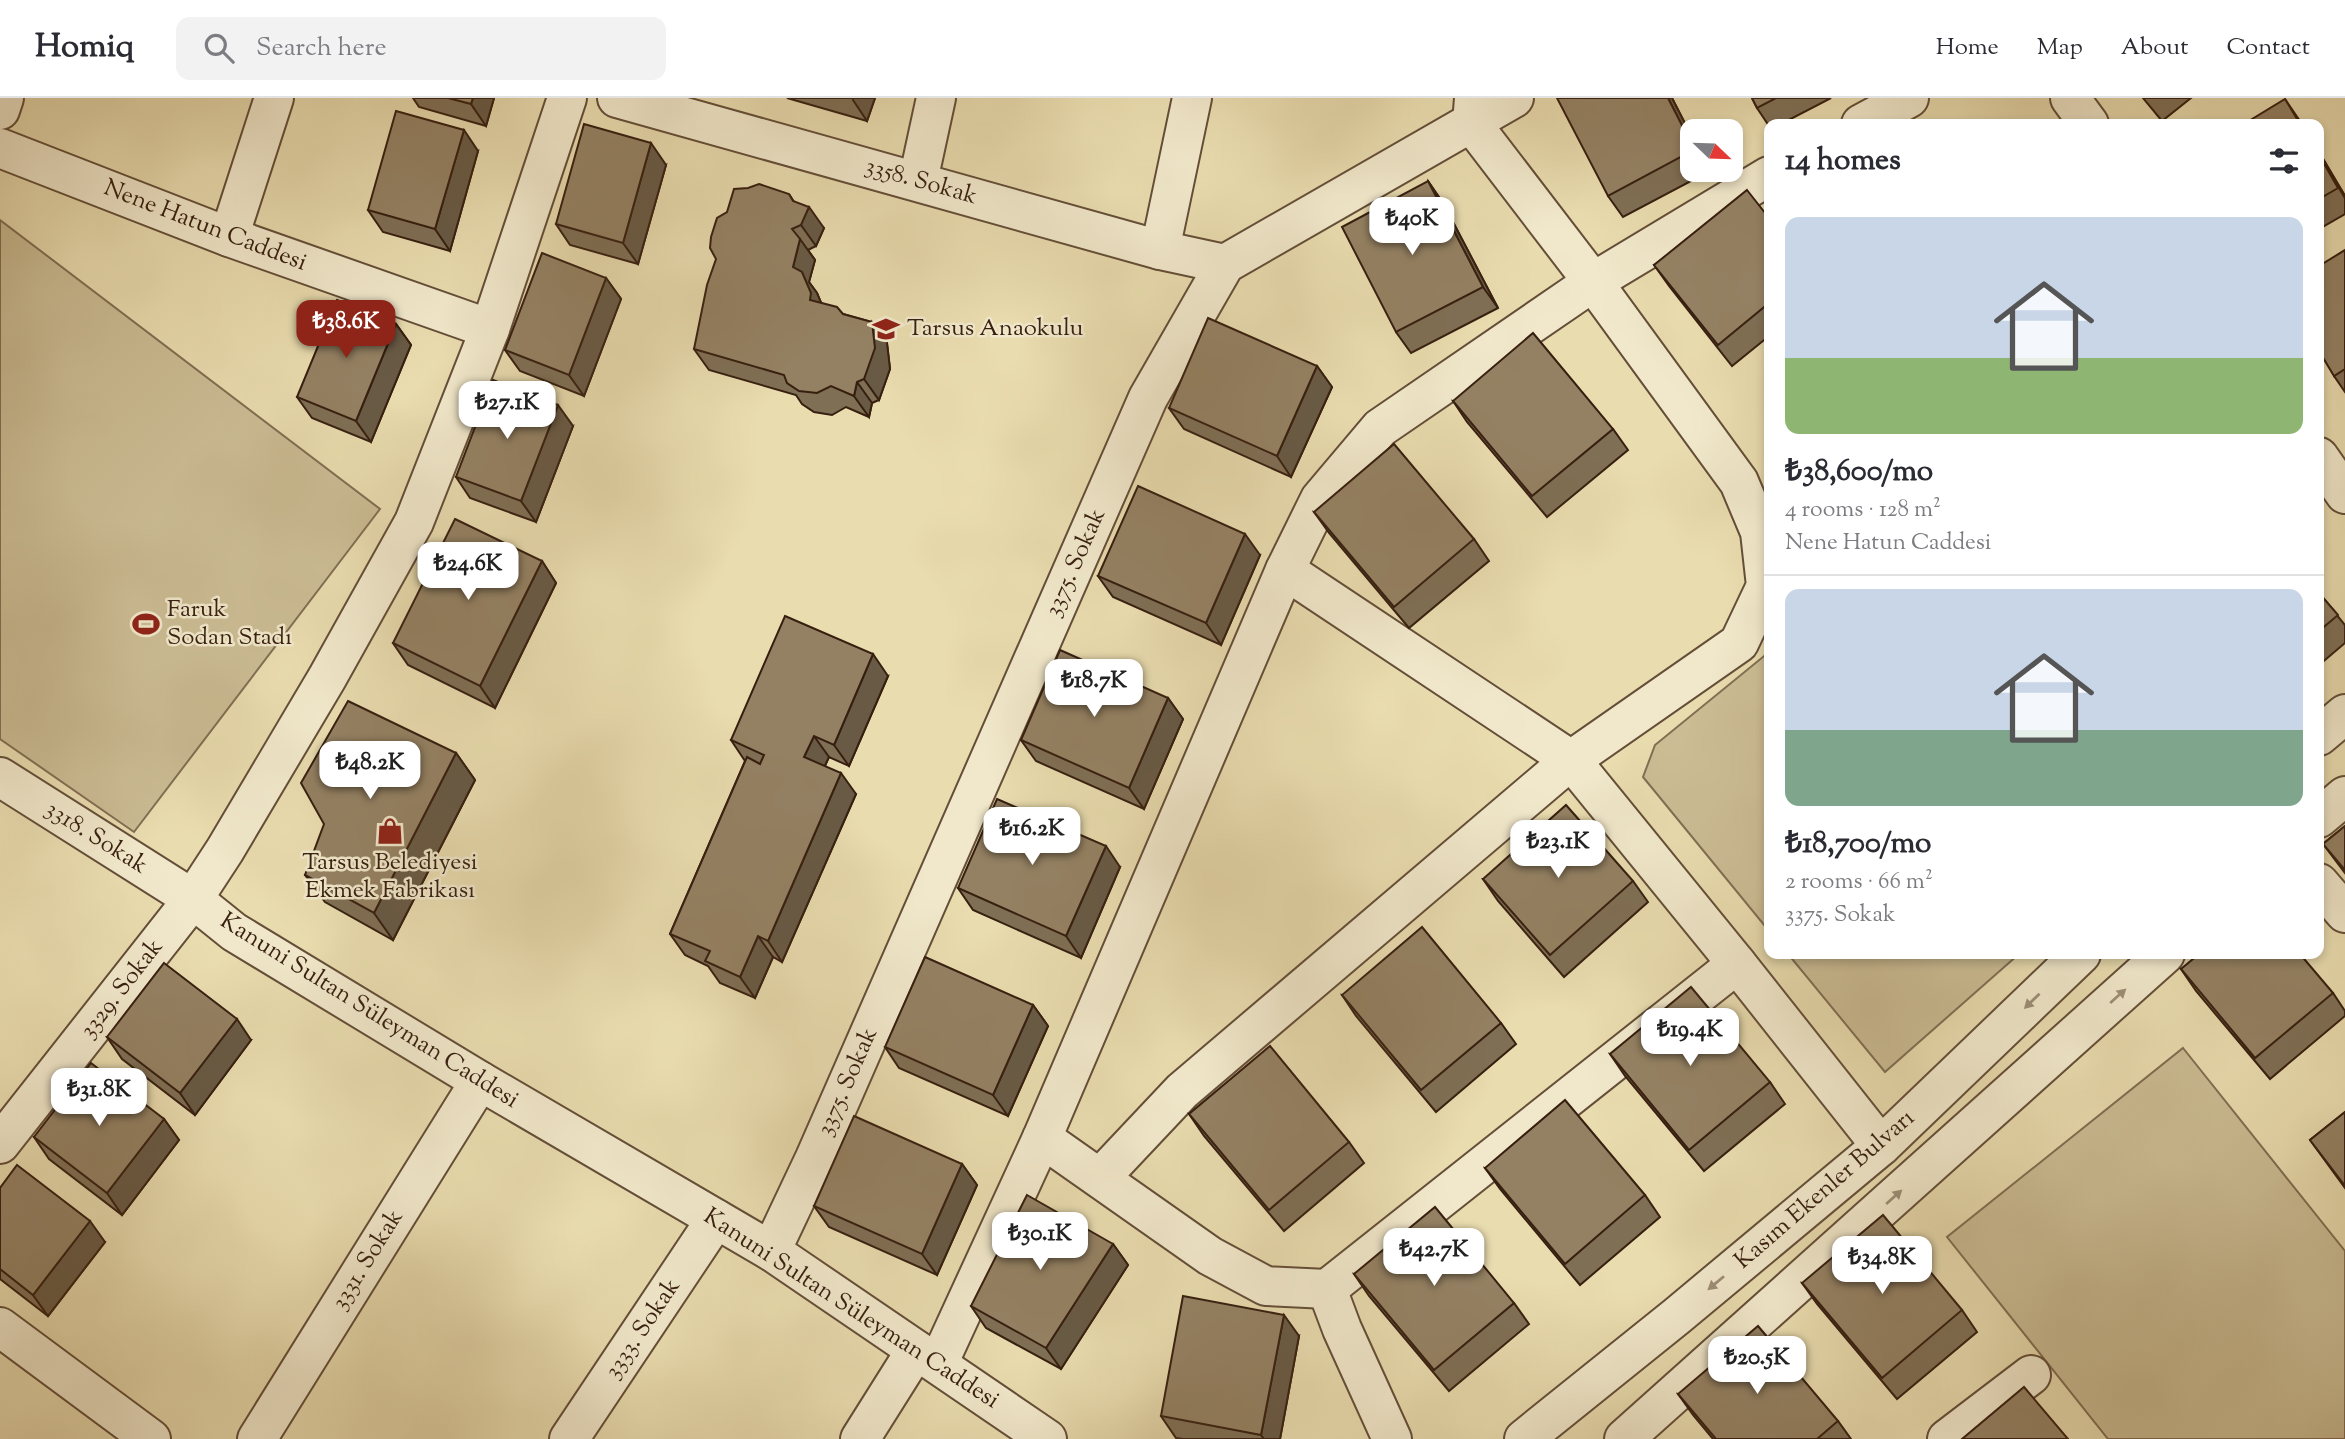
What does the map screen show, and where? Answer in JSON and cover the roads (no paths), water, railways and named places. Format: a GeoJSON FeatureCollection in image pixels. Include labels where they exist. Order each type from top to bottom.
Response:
{"type":"FeatureCollection","features":[{"type":"Feature","properties":{"kind":"street"},"geometry":{"type":"LineString","coordinates":[[0,110],[4,98]]}},
{"type":"Feature","properties":{"kind":"street"},"geometry":{"type":"LineString","coordinates":[[229,237],[274,98]]}},
{"type":"Feature","properties":{"kind":"street","name":"Kanuni Sultan Süleyman Caddesi"},"geometry":{"type":"LineString","coordinates":[[567,98],[489,329],[414,522],[327,678],[193,899],[234,932],[480,1081],[771,1251],[1047,1439]]}},
{"type":"Feature","properties":{"kind":"street","name":"3358. Sokak"},"geometry":{"type":"LineString","coordinates":[[617,98],[1160,250],[1225,264]]}},
{"type":"Feature","properties":{"kind":"street"},"geometry":{"type":"LineString","coordinates":[[918,181],[936,98]]}},
{"type":"Feature","properties":{"kind":"street"},"geometry":{"type":"LineString","coordinates":[[1160,250],[1192,98]]}},
{"type":"Feature","properties":{"kind":"street"},"geometry":{"type":"LineString","coordinates":[[1225,264],[1473,111],[1514,98]]}},
{"type":"Feature","properties":{"kind":"street"},"geometry":{"type":"LineString","coordinates":[[1870,119],[1909,98]]}},
{"type":"Feature","properties":{"kind":"street"},"geometry":{"type":"LineString","coordinates":[[2070,98],[2085,119]]}},
{"type":"Feature","properties":{"kind":"street"},"geometry":{"type":"LineString","coordinates":[[1473,111],[1593,282],[1739,482],[1760,532],[1764,568]]}},
{"type":"Feature","properties":{"kind":"street","name":"Nene Hatun Caddesi"},"geometry":{"type":"LineString","coordinates":[[0,148],[229,237],[489,329]]}},
{"type":"Feature","properties":{"kind":"street"},"geometry":{"type":"LineString","coordinates":[[860,1439],[927,1357],[1042,1138],[1285,570],[1320,499],[1380,428],[1593,282],[1764,179]]}},
{"type":"Feature","properties":{"kind":"street","name":"3375. Sokak"},"geometry":{"type":"LineString","coordinates":[[771,1251],[815,1158],[1148,398],[1225,264]]}},
{"type":"Feature","properties":{"kind":"street"},"geometry":{"type":"LineString","coordinates":[[2324,464],[2345,494]]}},
{"type":"Feature","properties":{"kind":"street"},"geometry":{"type":"LineString","coordinates":[[1285,570],[1571,760],[1881,1146]]}},
{"type":"Feature","properties":{"kind":"street"},"geometry":{"type":"LineString","coordinates":[[1100,1178],[1182,1091],[1571,760],[1739,643],[1764,590]]}},
{"type":"Feature","properties":{"kind":"street"},"geometry":{"type":"LineString","coordinates":[[2324,732],[2345,714]]}},
{"type":"Feature","properties":{"kind":"street","name":"3318. Sokak"},"geometry":{"type":"LineString","coordinates":[[0,777],[193,899]]}},
{"type":"Feature","properties":{"kind":"street"},"geometry":{"type":"LineString","coordinates":[[2324,814],[2345,796]]}},
{"type":"Feature","properties":{"kind":"street"},"geometry":{"type":"LineString","coordinates":[[2324,889],[2345,913]]}},
{"type":"Feature","properties":{"kind":"street","name":"3329. Sokak"},"geometry":{"type":"LineString","coordinates":[[0,1144],[193,899]]}},
{"type":"Feature","properties":{"kind":"street","name":"Kasım Ekenler Bulvarı"},"geometry":{"type":"LineString","coordinates":[[1524,1439],[1881,1146],[2076,959]]}},
{"type":"Feature","properties":{"kind":"street","name":"Kasım Ekenler Bulvarı"},"geometry":{"type":"LineString","coordinates":[[1644,1433],[2160,959]]}},
{"type":"Feature","properties":{"kind":"street"},"geometry":{"type":"LineString","coordinates":[[1042,1138],[1210,1256],[1266,1286],[1327,1289],[1737,964]]}},
{"type":"Feature","properties":{"kind":"street","name":"3331. Sokak"},"geometry":{"type":"LineString","coordinates":[[257,1439],[480,1081]]}},
{"type":"Feature","properties":{"kind":"street","name":"3333. Sokak"},"geometry":{"type":"LineString","coordinates":[[569,1439],[716,1219]]}},
{"type":"Feature","properties":{"kind":"street"},"geometry":{"type":"LineString","coordinates":[[1327,1289],[1342,1329],[1392,1439]]}},
{"type":"Feature","properties":{"kind":"street"},"geometry":{"type":"LineString","coordinates":[[0,1327],[151,1439]]}},
{"type":"Feature","properties":{"kind":"street"},"geometry":{"type":"LineString","coordinates":[[1947,1439],[2031,1375]]}},
{"type":"Feature","properties":{"kind":"place","name":"Tarsus Anaokulu"},"geometry":{"type":"Point","coordinates":[886,329]}},
{"type":"Feature","properties":{"kind":"place","name":"Faruk Sodan Stadı"},"geometry":{"type":"Point","coordinates":[146,624]}},
{"type":"Feature","properties":{"kind":"place","name":"Tarsus Belediyesi Ekmek Fabrikası"},"geometry":{"type":"Point","coordinates":[390,831]}}]}
